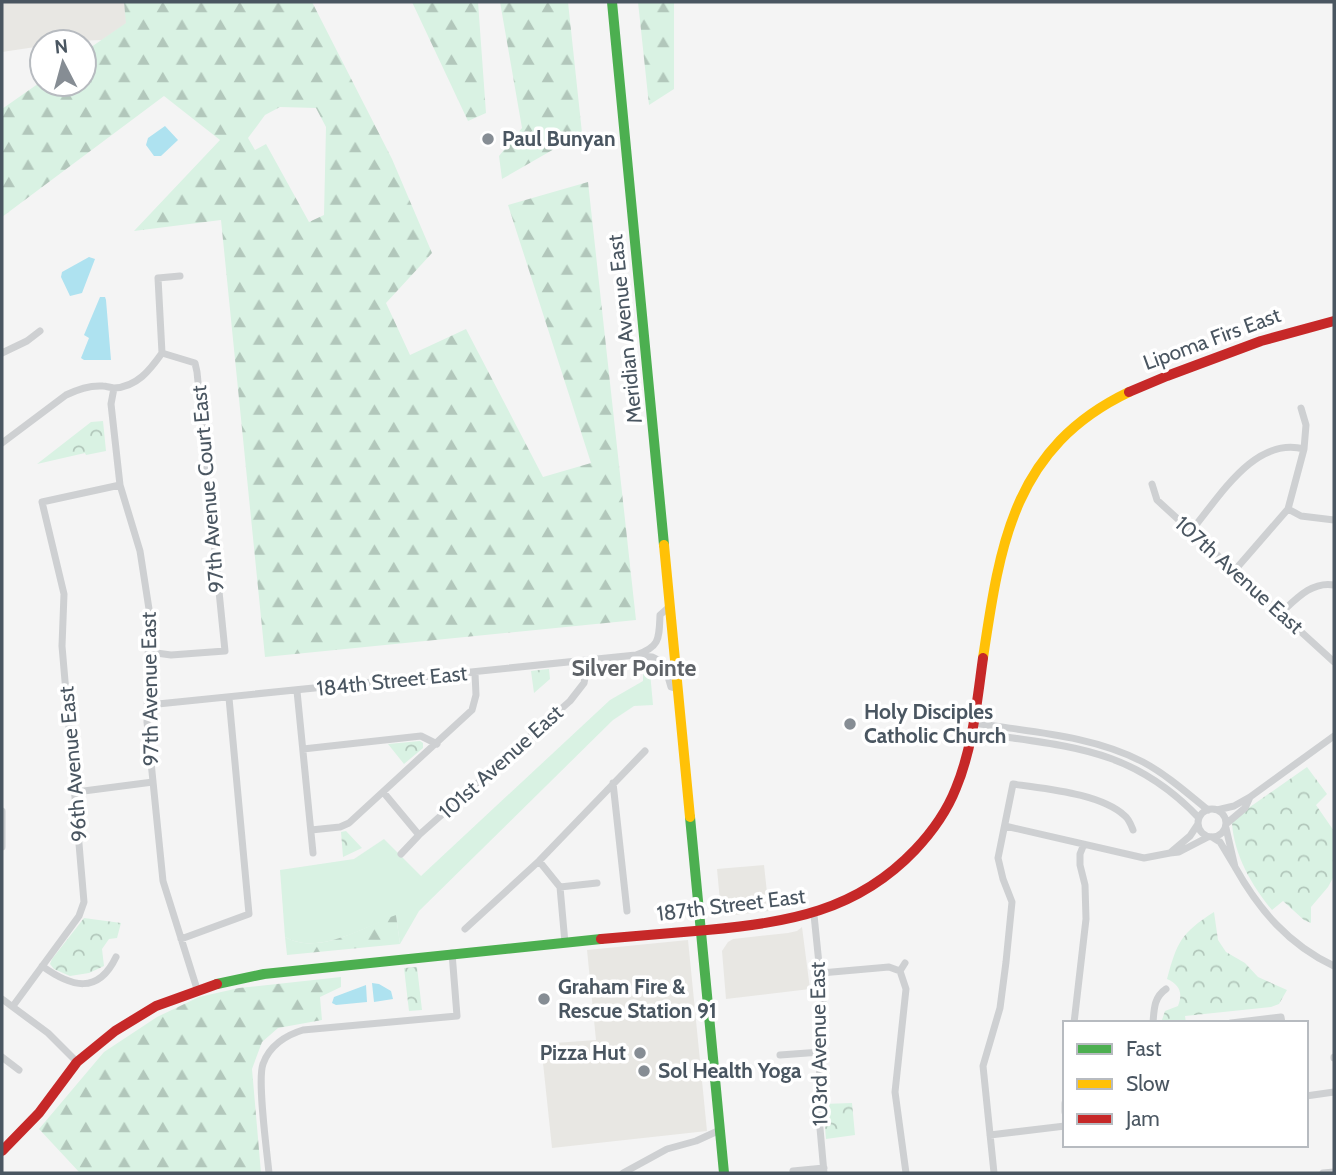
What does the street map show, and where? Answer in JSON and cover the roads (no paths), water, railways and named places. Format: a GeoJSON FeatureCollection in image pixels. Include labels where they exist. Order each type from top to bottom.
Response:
{"type":"FeatureCollection","features":[{"type":"Feature","properties":{"kind":"street","name":"Meridian Avenue East"},"geometry":{"type":"LineString","coordinates":[[612,2],[700,930]]}},
{"type":"Feature","properties":{"kind":"street"},"geometry":{"type":"LineString","coordinates":[[2,443],[77,389],[100,386],[114,388],[132,384],[146,374],[162,353],[158,278],[180,276]]}},
{"type":"Feature","properties":{"kind":"street","name":"Lipoma Firs East"},"geometry":{"type":"LineString","coordinates":[[1106,402],[1143,384],[1229,353],[1304,327],[1334,321]]}},
{"type":"Feature","properties":{"kind":"street"},"geometry":{"type":"LineString","coordinates":[[2,353],[27,341],[40,331]]}},
{"type":"Feature","properties":{"kind":"street","name":"97th Avenue Court East"},"geometry":{"type":"LineString","coordinates":[[149,652],[171,655],[225,650],[197,372],[195,363],[162,353]]}},
{"type":"Feature","properties":{"kind":"street","name":"97th Avenue East"},"geometry":{"type":"LineString","coordinates":[[114,388],[111,404],[120,485],[140,551],[149,610],[147,722],[163,881],[197,989]]}},
{"type":"Feature","properties":{"kind":"street","name":"187th Street East"},"geometry":{"type":"LineString","coordinates":[[2,1151],[39,1113],[77,1062],[136,1018],[197,989],[240,978],[452,953],[768,924],[814,915],[852,899],[873,886],[890,874],[925,838],[956,790],[973,727],[994,586],[1011,517],[1037,467],[1070,429],[1106,402]]}},
{"type":"Feature","properties":{"kind":"street"},"geometry":{"type":"LineString","coordinates":[[1235,570],[1288,509],[1304,449],[1307,425],[1301,408]]}},
{"type":"Feature","properties":{"kind":"street"},"geometry":{"type":"LineString","coordinates":[[1191,531],[1240,473],[1261,454],[1277,447],[1292,446],[1304,449]]}},
{"type":"Feature","properties":{"kind":"street","name":"107th Avenue East"},"geometry":{"type":"LineString","coordinates":[[1153,484],[1157,500],[1334,662]]}},
{"type":"Feature","properties":{"kind":"street","name":"96th Avenue East"},"geometry":{"type":"LineString","coordinates":[[13,1006],[79,916],[84,902],[62,646],[64,594],[42,502],[120,485]]}},
{"type":"Feature","properties":{"kind":"street"},"geometry":{"type":"LineString","coordinates":[[1288,509],[1301,516],[1334,520]]}},
{"type":"Feature","properties":{"kind":"street"},"geometry":{"type":"LineString","coordinates":[[1280,612],[1305,592],[1320,585],[1334,585]]}},
{"type":"Feature","properties":{"kind":"street"},"geometry":{"type":"LineString","coordinates":[[636,655],[651,650],[658,641],[660,615],[669,607]]}},
{"type":"Feature","properties":{"kind":"street"},"geometry":{"type":"LineString","coordinates":[[636,655],[652,657],[664,663],[671,687],[678,690]]}},
{"type":"Feature","properties":{"kind":"street","name":"184th Street East"},"geometry":{"type":"LineString","coordinates":[[148,705],[636,655]]}},
{"type":"Feature","properties":{"kind":"street","name":"101st Avenue East"},"geometry":{"type":"LineString","coordinates":[[401,854],[570,701],[584,683],[587,662]]}},
{"type":"Feature","properties":{"kind":"street"},"geometry":{"type":"LineString","coordinates":[[311,830],[340,827],[357,817],[437,744],[472,710],[476,695],[474,673]]}},
{"type":"Feature","properties":{"kind":"street"},"geometry":{"type":"LineString","coordinates":[[297,691],[313,853]]}},
{"type":"Feature","properties":{"kind":"street"},"geometry":{"type":"LineString","coordinates":[[181,939],[249,914],[229,698]]}},
{"type":"Feature","properties":{"kind":"street"},"geometry":{"type":"LineString","coordinates":[[973,727],[1079,740],[1120,751],[1162,773],[1212,810],[1224,815],[1235,867]]}},
{"type":"Feature","properties":{"kind":"street"},"geometry":{"type":"LineString","coordinates":[[973,727],[1116,759],[1161,783],[1182,800],[1198,821],[1201,831],[1220,842],[1248,890],[1276,926],[1295,943],[1334,966]]}},
{"type":"Feature","properties":{"kind":"street"},"geometry":{"type":"LineString","coordinates":[[303,750],[421,736],[437,744]]}},
{"type":"Feature","properties":{"kind":"street"},"geometry":{"type":"LineString","coordinates":[[1170,853],[1190,836],[1198,821],[1212,810],[1234,806],[1250,797],[1334,736]]}},
{"type":"Feature","properties":{"kind":"street"},"geometry":{"type":"LineString","coordinates":[[465,929],[539,861],[645,751]]}},
{"type":"Feature","properties":{"kind":"street"},"geometry":{"type":"LineString","coordinates":[[76,792],[153,782]]}},
{"type":"Feature","properties":{"kind":"street"},"geometry":{"type":"LineString","coordinates":[[614,783],[627,911]]}},
{"type":"Feature","properties":{"kind":"street"},"geometry":{"type":"LineString","coordinates":[[994,1173],[983,1066],[1000,1008],[1012,902],[1003,880],[999,858],[1013,784],[1057,791],[1102,803],[1127,817],[1132,830]]}},
{"type":"Feature","properties":{"kind":"street"},"geometry":{"type":"LineString","coordinates":[[384,793],[419,835]]}},
{"type":"Feature","properties":{"kind":"street"},"geometry":{"type":"LineString","coordinates":[[1005,826],[1144,858],[1179,852],[1221,834],[1245,808],[1250,797]]}},
{"type":"Feature","properties":{"kind":"street"},"geometry":{"type":"LineString","coordinates":[[2,811],[2,847]]}},
{"type":"Feature","properties":{"kind":"street"},"geometry":{"type":"LineString","coordinates":[[1074,1021],[1086,919],[1085,885],[1080,865],[1084,844]]}},
{"type":"Feature","properties":{"kind":"street"},"geometry":{"type":"LineString","coordinates":[[539,861],[559,887],[565,943]]}},
{"type":"Feature","properties":{"kind":"street"},"geometry":{"type":"LineString","coordinates":[[559,887],[597,883]]}},
{"type":"Feature","properties":{"kind":"street","name":"103rd Avenue East"},"geometry":{"type":"LineString","coordinates":[[814,915],[821,974],[823,1027],[818,1105],[824,1171]]}},
{"type":"Feature","properties":{"kind":"street"},"geometry":{"type":"LineString","coordinates":[[700,930],[724,1173]]}},
{"type":"Feature","properties":{"kind":"street"},"geometry":{"type":"LineString","coordinates":[[269,1173],[260,1074],[268,1054],[283,1039],[303,1030],[457,1016],[452,953]]}},
{"type":"Feature","properties":{"kind":"street"},"geometry":{"type":"LineString","coordinates":[[42,966],[65,982],[85,983],[107,973],[116,957]]}},
{"type":"Feature","properties":{"kind":"street"},"geometry":{"type":"LineString","coordinates":[[900,971],[905,963]]}},
{"type":"Feature","properties":{"kind":"street"},"geometry":{"type":"LineString","coordinates":[[821,974],[888,967],[900,971]]}},
{"type":"Feature","properties":{"kind":"street"},"geometry":{"type":"LineString","coordinates":[[900,971],[906,989],[895,1092],[906,1173]]}},
{"type":"Feature","properties":{"kind":"street"},"geometry":{"type":"LineString","coordinates":[[1153,1021],[1156,1000],[1166,989]]}},
{"type":"Feature","properties":{"kind":"street"},"geometry":{"type":"LineString","coordinates":[[2,999],[48,1033],[77,1062]]}},
{"type":"Feature","properties":{"kind":"street"},"geometry":{"type":"LineString","coordinates":[[780,1055],[821,1052]]}},
{"type":"Feature","properties":{"kind":"street"},"geometry":{"type":"LineString","coordinates":[[2,1069],[5,1059],[19,1070]]}},
{"type":"Feature","properties":{"kind":"street"},"geometry":{"type":"LineString","coordinates":[[1308,1096],[1334,1092]]}},
{"type":"Feature","properties":{"kind":"street"},"geometry":{"type":"LineString","coordinates":[[990,1135],[1063,1126]]}},
{"type":"Feature","properties":{"kind":"street"},"geometry":{"type":"LineString","coordinates":[[623,1173],[667,1149],[696,1141],[721,1129]]}},
{"type":"Feature","properties":{"kind":"street"},"geometry":{"type":"LineString","coordinates":[[793,1171],[824,1171]]}},
{"type":"Feature","properties":{"kind":"street"},"geometry":{"type":"LineString","coordinates":[[1324,1173],[1334,1172]]}},
{"type":"Feature","properties":{"kind":"water"},"geometry":{"type":"Polygon","coordinates":[[[165,126],[178,140],[161,156],[154,156],[146,145],[148,138],[165,126]]]}},
{"type":"Feature","properties":{"kind":"water"},"geometry":{"type":"Polygon","coordinates":[[[89,257],[95,259],[82,293],[70,296],[61,277],[62,272],[89,257]]]}},
{"type":"Feature","properties":{"kind":"water"},"geometry":{"type":"Polygon","coordinates":[[[100,297],[105,297],[106,300],[111,360],[84,360],[81,358],[89,338],[84,335],[100,297]]]}},
{"type":"Feature","properties":{"kind":"water"},"geometry":{"type":"Polygon","coordinates":[[[372,983],[391,991],[393,999],[374,1002],[372,983]]]}},
{"type":"Feature","properties":{"kind":"water"},"geometry":{"type":"Polygon","coordinates":[[[366,985],[367,1002],[336,1005],[332,1003],[334,997],[366,985]]]}},
{"type":"Feature","properties":{"kind":"place","name":"Paul Bunyan"},"geometry":{"type":"Point","coordinates":[488,139]}},
{"type":"Feature","properties":{"kind":"place","name":"Holy Disciples Catholic Church"},"geometry":{"type":"Point","coordinates":[850,724]}},
{"type":"Feature","properties":{"kind":"place","name":"Graham Fire & Rescue Station 91"},"geometry":{"type":"Point","coordinates":[544,999]}},
{"type":"Feature","properties":{"kind":"place","name":"Pizza Hut"},"geometry":{"type":"Point","coordinates":[640,1053]}},
{"type":"Feature","properties":{"kind":"place","name":"Sol Health Yoga"},"geometry":{"type":"Point","coordinates":[644,1071]}},
{"type":"Feature","properties":{"kind":"district","name":"Silver Pointe"},"geometry":{"type":"Point","coordinates":[634,668]}}]}
